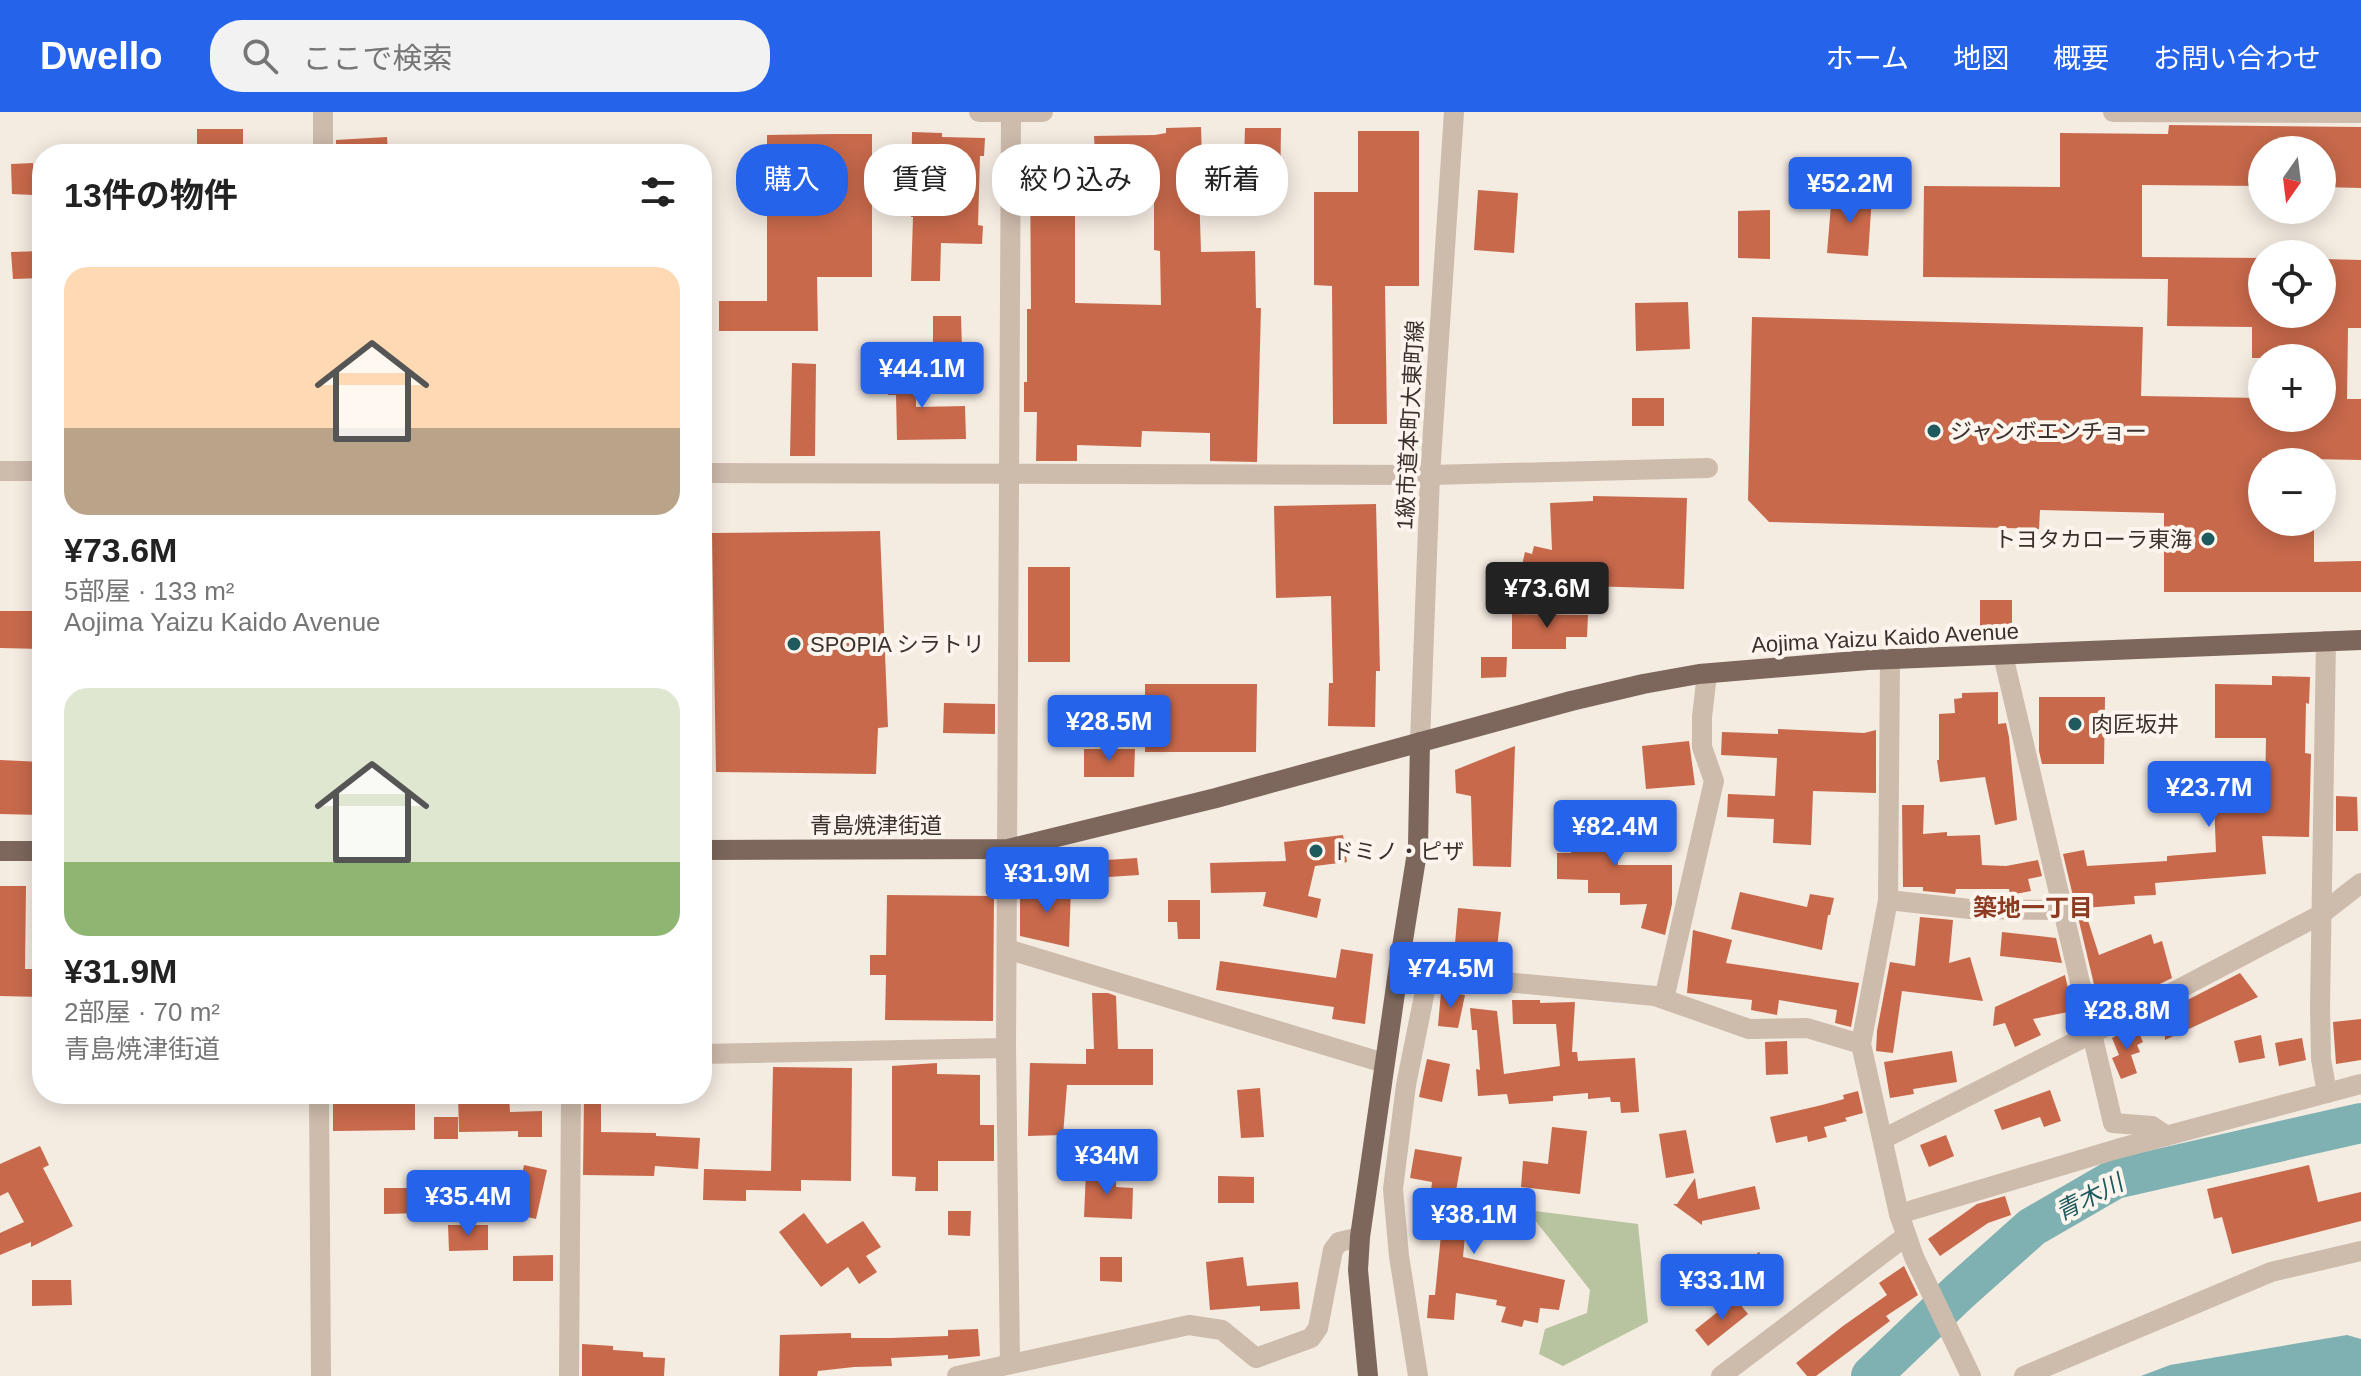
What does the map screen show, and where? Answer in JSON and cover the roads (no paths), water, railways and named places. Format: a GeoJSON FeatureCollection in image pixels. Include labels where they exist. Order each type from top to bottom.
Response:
{"type":"FeatureCollection","features":[{"type":"Feature","properties":{"kind":"main road","name":"Aojima Yaizu Kaido Avenue"},"geometry":{"type":"LineString","coordinates":[[1420,742],[1571,701],[1643,684],[1707,674],[1890,660],[2361,640]]}},
{"type":"Feature","properties":{"kind":"main road","name":"青島焼津街道"},"geometry":{"type":"LineString","coordinates":[[712,850],[1008,849],[1216,798],[1420,742]]}},
{"type":"Feature","properties":{"kind":"main road"},"geometry":{"type":"LineString","coordinates":[[1368,1376],[1358,1270],[1360,1237],[1418,846],[1420,742]]}},
{"type":"Feature","properties":{"kind":"main road"},"geometry":{"type":"LineString","coordinates":[[0,851],[32,851]]}},
{"type":"Feature","properties":{"kind":"street"},"geometry":{"type":"LineString","coordinates":[[323,112],[323,144]]}},
{"type":"Feature","properties":{"kind":"street"},"geometry":{"type":"LineString","coordinates":[[979,112],[1043,112]]}},
{"type":"Feature","properties":{"kind":"street"},"geometry":{"type":"LineString","coordinates":[[1008,1369],[1006,1048],[1011,112]]}},
{"type":"Feature","properties":{"kind":"street","name":"1級市道本町大東町線"},"geometry":{"type":"LineString","coordinates":[[1420,742],[1430,475],[1454,112]]}},
{"type":"Feature","properties":{"kind":"street"},"geometry":{"type":"LineString","coordinates":[[2113,112],[2361,113]]}},
{"type":"Feature","properties":{"kind":"street"},"geometry":{"type":"LineString","coordinates":[[712,473],[1430,475],[1708,468]]}},
{"type":"Feature","properties":{"kind":"street"},"geometry":{"type":"LineString","coordinates":[[0,471],[32,471]]}},
{"type":"Feature","properties":{"kind":"street"},"geometry":{"type":"LineString","coordinates":[[2326,641],[2320,915],[2321,1059],[2327,1093]]}},
{"type":"Feature","properties":{"kind":"street"},"geometry":{"type":"LineString","coordinates":[[2003,655],[2113,1123],[2152,1126],[2167,1136]]}},
{"type":"Feature","properties":{"kind":"street"},"geometry":{"type":"LineString","coordinates":[[1890,660],[1888,900],[1861,1044],[1906,1236],[1971,1376]]}},
{"type":"Feature","properties":{"kind":"street"},"geometry":{"type":"LineString","coordinates":[[1664,999],[1714,781],[1702,747],[1707,674]]}},
{"type":"Feature","properties":{"kind":"street"},"geometry":{"type":"LineString","coordinates":[[1883,1139],[2320,915],[2361,883]]}},
{"type":"Feature","properties":{"kind":"street"},"geometry":{"type":"LineString","coordinates":[[1888,900],[1970,909],[2063,910]]}},
{"type":"Feature","properties":{"kind":"street"},"geometry":{"type":"LineString","coordinates":[[1007,949],[1384,1063]]}},
{"type":"Feature","properties":{"kind":"street"},"geometry":{"type":"LineString","coordinates":[[1398,972],[1655,996],[1749,1029],[1807,1028],[1861,1044]]}},
{"type":"Feature","properties":{"kind":"street"},"geometry":{"type":"LineString","coordinates":[[1418,1376],[1399,1256],[1393,1189],[1406,1085],[1428,976]]}},
{"type":"Feature","properties":{"kind":"street"},"geometry":{"type":"LineString","coordinates":[[712,1054],[1006,1048]]}},
{"type":"Feature","properties":{"kind":"street"},"geometry":{"type":"LineString","coordinates":[[1899,1214],[2167,1136],[2361,1084]]}},
{"type":"Feature","properties":{"kind":"street"},"geometry":{"type":"LineString","coordinates":[[319,1104],[321,1376]]}},
{"type":"Feature","properties":{"kind":"street"},"geometry":{"type":"LineString","coordinates":[[569,1376],[571,1104]]}},
{"type":"Feature","properties":{"kind":"street"},"geometry":{"type":"LineString","coordinates":[[1721,1376],[1906,1236]]}},
{"type":"Feature","properties":{"kind":"street"},"geometry":{"type":"LineString","coordinates":[[957,1376],[1008,1369],[1189,1325],[1222,1330],[1256,1358],[1311,1338],[1318,1328],[1333,1250],[1339,1242],[1360,1237]]}},
{"type":"Feature","properties":{"kind":"street"},"geometry":{"type":"LineString","coordinates":[[2024,1376],[2271,1272],[2361,1251]]}},
{"type":"Feature","properties":{"kind":"water"},"geometry":{"type":"Polygon","coordinates":[[[2347,1335],[2361,1339],[2361,1376],[2141,1376],[2170,1365],[2347,1335]]]}},
{"type":"Feature","properties":{"kind":"waterway","name":"青木川"},"geometry":{"type":"LineString","coordinates":[[1871,1376],[2032,1227],[2115,1179],[2361,1123]]}},
{"type":"Feature","properties":{"kind":"place","name":"ジャンボエンチョー"},"geometry":{"type":"Point","coordinates":[1934,431]}},
{"type":"Feature","properties":{"kind":"place","name":"トヨタカローラ東海"},"geometry":{"type":"Point","coordinates":[2208,539]}},
{"type":"Feature","properties":{"kind":"place","name":"SPOPIA シラトリ"},"geometry":{"type":"Point","coordinates":[794,644]}},
{"type":"Feature","properties":{"kind":"place","name":"肉匠坂井"},"geometry":{"type":"Point","coordinates":[2075,724]}},
{"type":"Feature","properties":{"kind":"place","name":"ドミノ・ピザ"},"geometry":{"type":"Point","coordinates":[1316,851]}},
{"type":"Feature","properties":{"kind":"district","name":"築地一丁目"},"geometry":{"type":"Point","coordinates":[2033,907]}}]}
